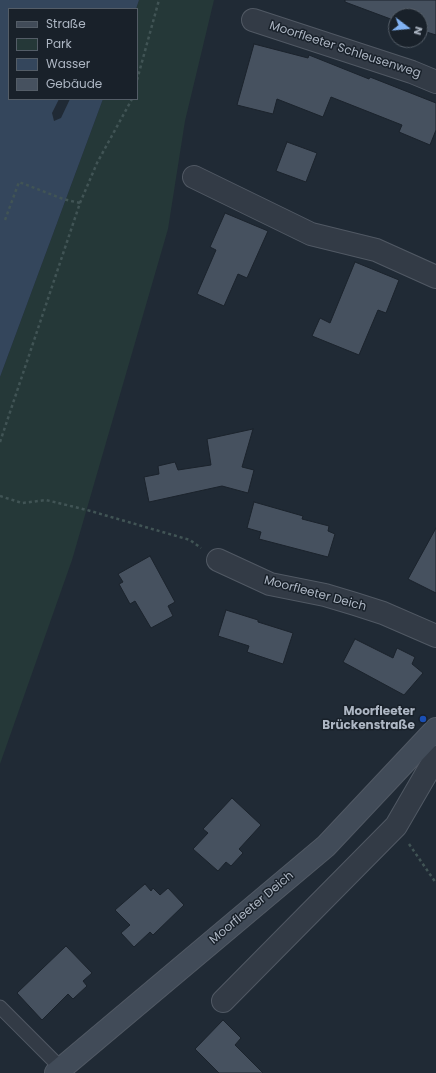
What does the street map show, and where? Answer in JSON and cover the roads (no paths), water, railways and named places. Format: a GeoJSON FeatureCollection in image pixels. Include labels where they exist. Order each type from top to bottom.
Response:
{"type":"FeatureCollection","features":[{"type":"Feature","properties":{"kind":"street","name":"Moorfleeter Schleusenweg"},"geometry":{"type":"LineString","coordinates":[[253,20],[412,72],[436,82]]}},
{"type":"Feature","properties":{"kind":"street"},"geometry":{"type":"LineString","coordinates":[[194,177],[311,234],[376,250],[436,277]]}},
{"type":"Feature","properties":{"kind":"street","name":"Moorfleeter Deich"},"geometry":{"type":"LineString","coordinates":[[218,560],[270,584],[325,595],[355,604],[383,613],[436,636]]}},
{"type":"Feature","properties":{"kind":"street","name":"Moorfleeter Deich"},"geometry":{"type":"LineString","coordinates":[[59,1071],[326,846],[436,729]]}},
{"type":"Feature","properties":{"kind":"street"},"geometry":{"type":"LineString","coordinates":[[223,1001],[396,826],[436,757]]}},
{"type":"Feature","properties":{"kind":"lane"},"geometry":{"type":"LineString","coordinates":[[0,1007],[59,1071]]}},
{"type":"Feature","properties":{"kind":"water"},"geometry":{"type":"Polygon","coordinates":[[[0,0],[139,0],[136,8],[8,8],[8,100],[58,100],[52,113],[54,121],[61,118],[70,100],[103,100],[0,377],[0,0]]]}},
{"type":"Feature","properties":{"kind":"place","name":"Moorfleeter Brückenstraße"},"geometry":{"type":"Point","coordinates":[423,719]}}]}
